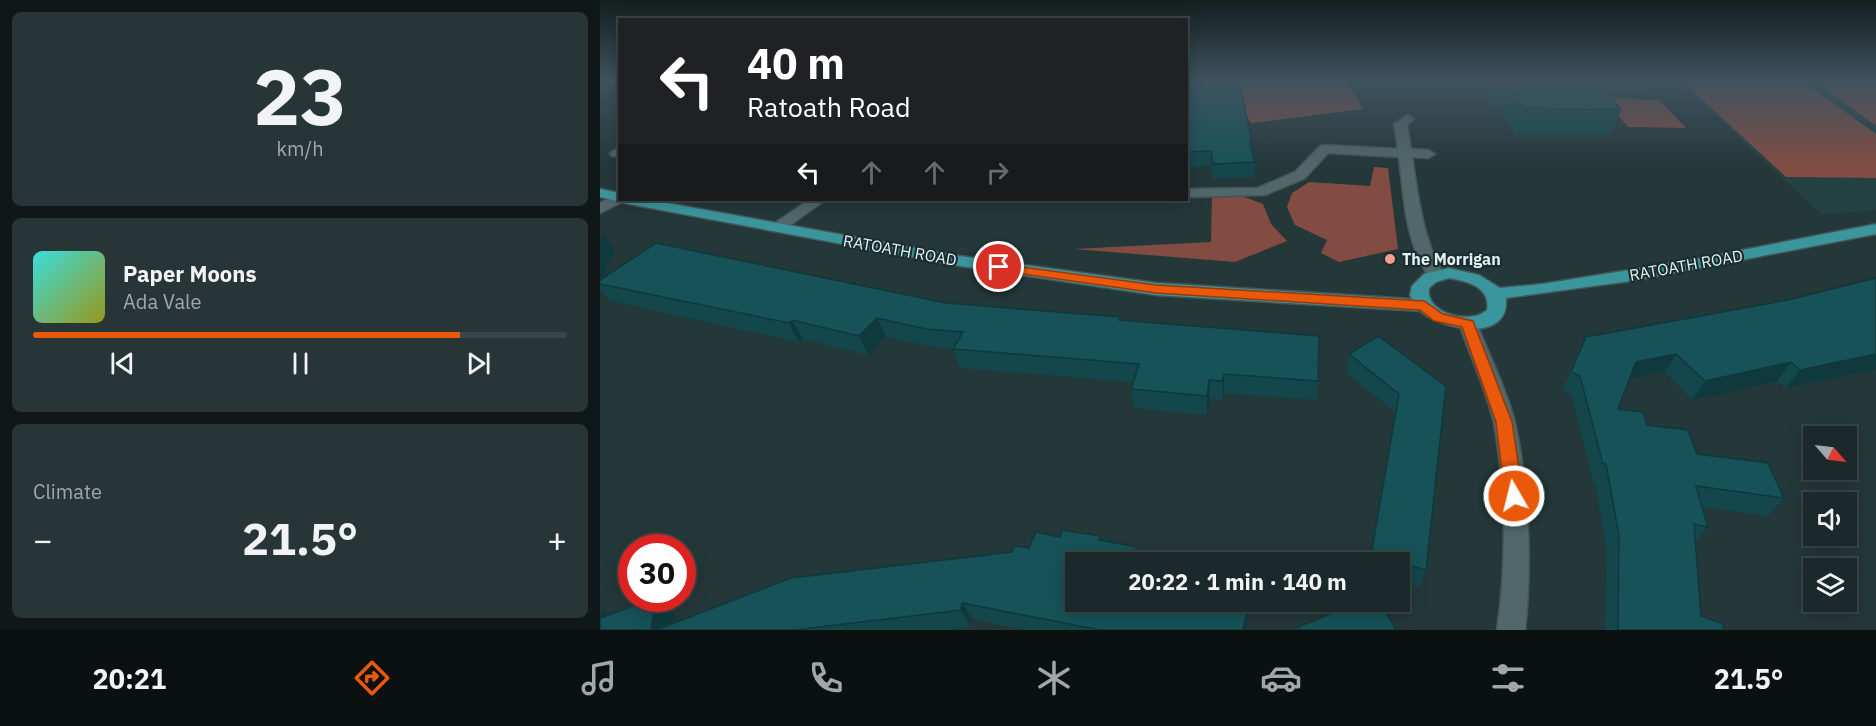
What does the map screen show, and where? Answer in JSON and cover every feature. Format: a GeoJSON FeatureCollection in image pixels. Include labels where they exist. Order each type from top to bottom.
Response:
{"type":"FeatureCollection","features":[{"type":"Feature","properties":{"kind":"main road"},"geometry":{"type":"LineString","coordinates":[[600,193],[618,198]]}},
{"type":"Feature","properties":{"kind":"main road","name":"RATOATH ROAD"},"geometry":{"type":"LineString","coordinates":[[634,201],[960,261],[1156,289],[1424,305],[1438,318],[1468,324]]}},
{"type":"Feature","properties":{"kind":"main road","name":"RATOATH ROAD"},"geometry":{"type":"LineString","coordinates":[[1494,294],[1657,271],[1876,229]]}},
{"type":"Feature","properties":{"kind":"main road"},"geometry":{"type":"LineString","coordinates":[[1424,305],[1418,293],[1420,285],[1427,279],[1449,273],[1469,277],[1486,286],[1498,302],[1496,311],[1490,318],[1468,324]]}},
{"type":"Feature","properties":{"kind":"street"},"geometry":{"type":"LineString","coordinates":[[1408,119],[1400,124],[1407,153],[1410,201],[1425,259],[1436,275]]}},
{"type":"Feature","properties":{"kind":"street"},"geometry":{"type":"LineString","coordinates":[[1188,193],[1260,192],[1300,175],[1325,149],[1428,154]]}},
{"type":"Feature","properties":{"kind":"street"},"geometry":{"type":"LineString","coordinates":[[600,209],[618,199]]}},
{"type":"Feature","properties":{"kind":"street"},"geometry":{"type":"LineString","coordinates":[[777,228],[817,201]]}},
{"type":"Feature","properties":{"kind":"street"},"geometry":{"type":"LineString","coordinates":[[1468,324],[1504,422],[1514,496],[1515,600],[1511,630]]}},
{"type":"Feature","properties":{"kind":"shaded area"},"geometry":{"type":"Polygon","coordinates":[[[1242,109],[1360,109],[1251,123],[1242,109]]]}},
{"type":"Feature","properties":{"kind":"shaded area"},"geometry":{"type":"Polygon","coordinates":[[[1613,109],[1668,109],[1686,128],[1628,127],[1613,109]]]}},
{"type":"Feature","properties":{"kind":"shaded area"},"geometry":{"type":"Polygon","coordinates":[[[1709,109],[1876,109],[1876,210],[1822,215],[1709,109]]]}},
{"type":"Feature","properties":{"kind":"shaded area"},"geometry":{"type":"Polygon","coordinates":[[[1713,109],[1842,109],[1876,134],[1876,178],[1786,177],[1713,109]]]}},
{"type":"Feature","properties":{"kind":"shaded area"},"geometry":{"type":"Polygon","coordinates":[[[1853,109],[1876,109],[1876,126],[1853,109]]]}},
{"type":"Feature","properties":{"kind":"shaded area"},"geometry":{"type":"Polygon","coordinates":[[[1374,167],[1388,168],[1398,249],[1339,262],[1321,253],[1327,240],[1295,225],[1287,207],[1292,193],[1309,182],[1370,186],[1374,167]]]}},
{"type":"Feature","properties":{"kind":"shaded area"},"geometry":{"type":"Polygon","coordinates":[[[1212,196],[1242,196],[1263,204],[1271,224],[1287,241],[1235,262],[1074,249],[1211,242],[1212,196]]]}},
{"type":"Feature","properties":{"kind":"building"},"geometry":{"type":"Polygon","coordinates":[[[1188,109],[1245,109],[1255,162],[1213,164],[1211,151],[1188,152],[1188,109]]]}},
{"type":"Feature","properties":{"kind":"building"},"geometry":{"type":"Polygon","coordinates":[[[656,243],[946,303],[1319,336],[1318,381],[1224,374],[1222,381],[1209,380],[1207,396],[1131,389],[1139,364],[953,349],[963,332],[926,329],[877,318],[859,336],[792,320],[789,323],[600,284],[600,280],[656,243]]]}},
{"type":"Feature","properties":{"kind":"building"},"geometry":{"type":"Polygon","coordinates":[[[1876,278],[1876,354],[1800,370],[1791,362],[1705,381],[1676,354],[1636,362],[1618,409],[1643,412],[1647,425],[1688,430],[1697,454],[1768,463],[1784,498],[1696,486],[1708,527],[1694,524],[1701,616],[1723,624],[1724,630],[1618,630],[1619,536],[1606,464],[1603,464],[1580,376],[1571,372],[1586,337],[1788,300],[1876,278]]]}},
{"type":"Feature","properties":{"kind":"building"},"geometry":{"type":"Polygon","coordinates":[[[1378,336],[1446,386],[1426,570],[1410,566],[1410,552],[1372,552],[1399,394],[1349,354],[1378,336]]]}},
{"type":"Feature","properties":{"kind":"building"},"geometry":{"type":"Polygon","coordinates":[[[1062,530],[1100,536],[1099,540],[1137,547],[1135,552],[1065,552],[1065,612],[1247,612],[1243,630],[1100,630],[962,603],[961,610],[795,630],[656,630],[791,578],[1012,552],[1015,546],[1029,548],[1036,532],[1060,537],[1062,530]]]}},
{"type":"Feature","properties":{"kind":"building"},"geometry":{"type":"Polygon","coordinates":[[[603,611],[601,618],[618,611],[653,612],[651,630],[600,630],[600,612],[603,611]]]}},
{"type":"Feature","properties":{"kind":"building"},"geometry":{"type":"Polygon","coordinates":[[[1335,612],[1386,612],[1396,630],[1300,630],[1298,627],[1335,612]]]}},
{"type":"Feature","properties":{"kind":"place","name":"The Morrigan"},"geometry":{"type":"Point","coordinates":[1390,259]}},
{"type":"Feature","properties":{"kind":"route"},"geometry":{"type":"LineString","coordinates":[[999,267],[1156,289],[1424,305],[1438,318],[1468,324],[1504,422],[1514,496]]}}]}
